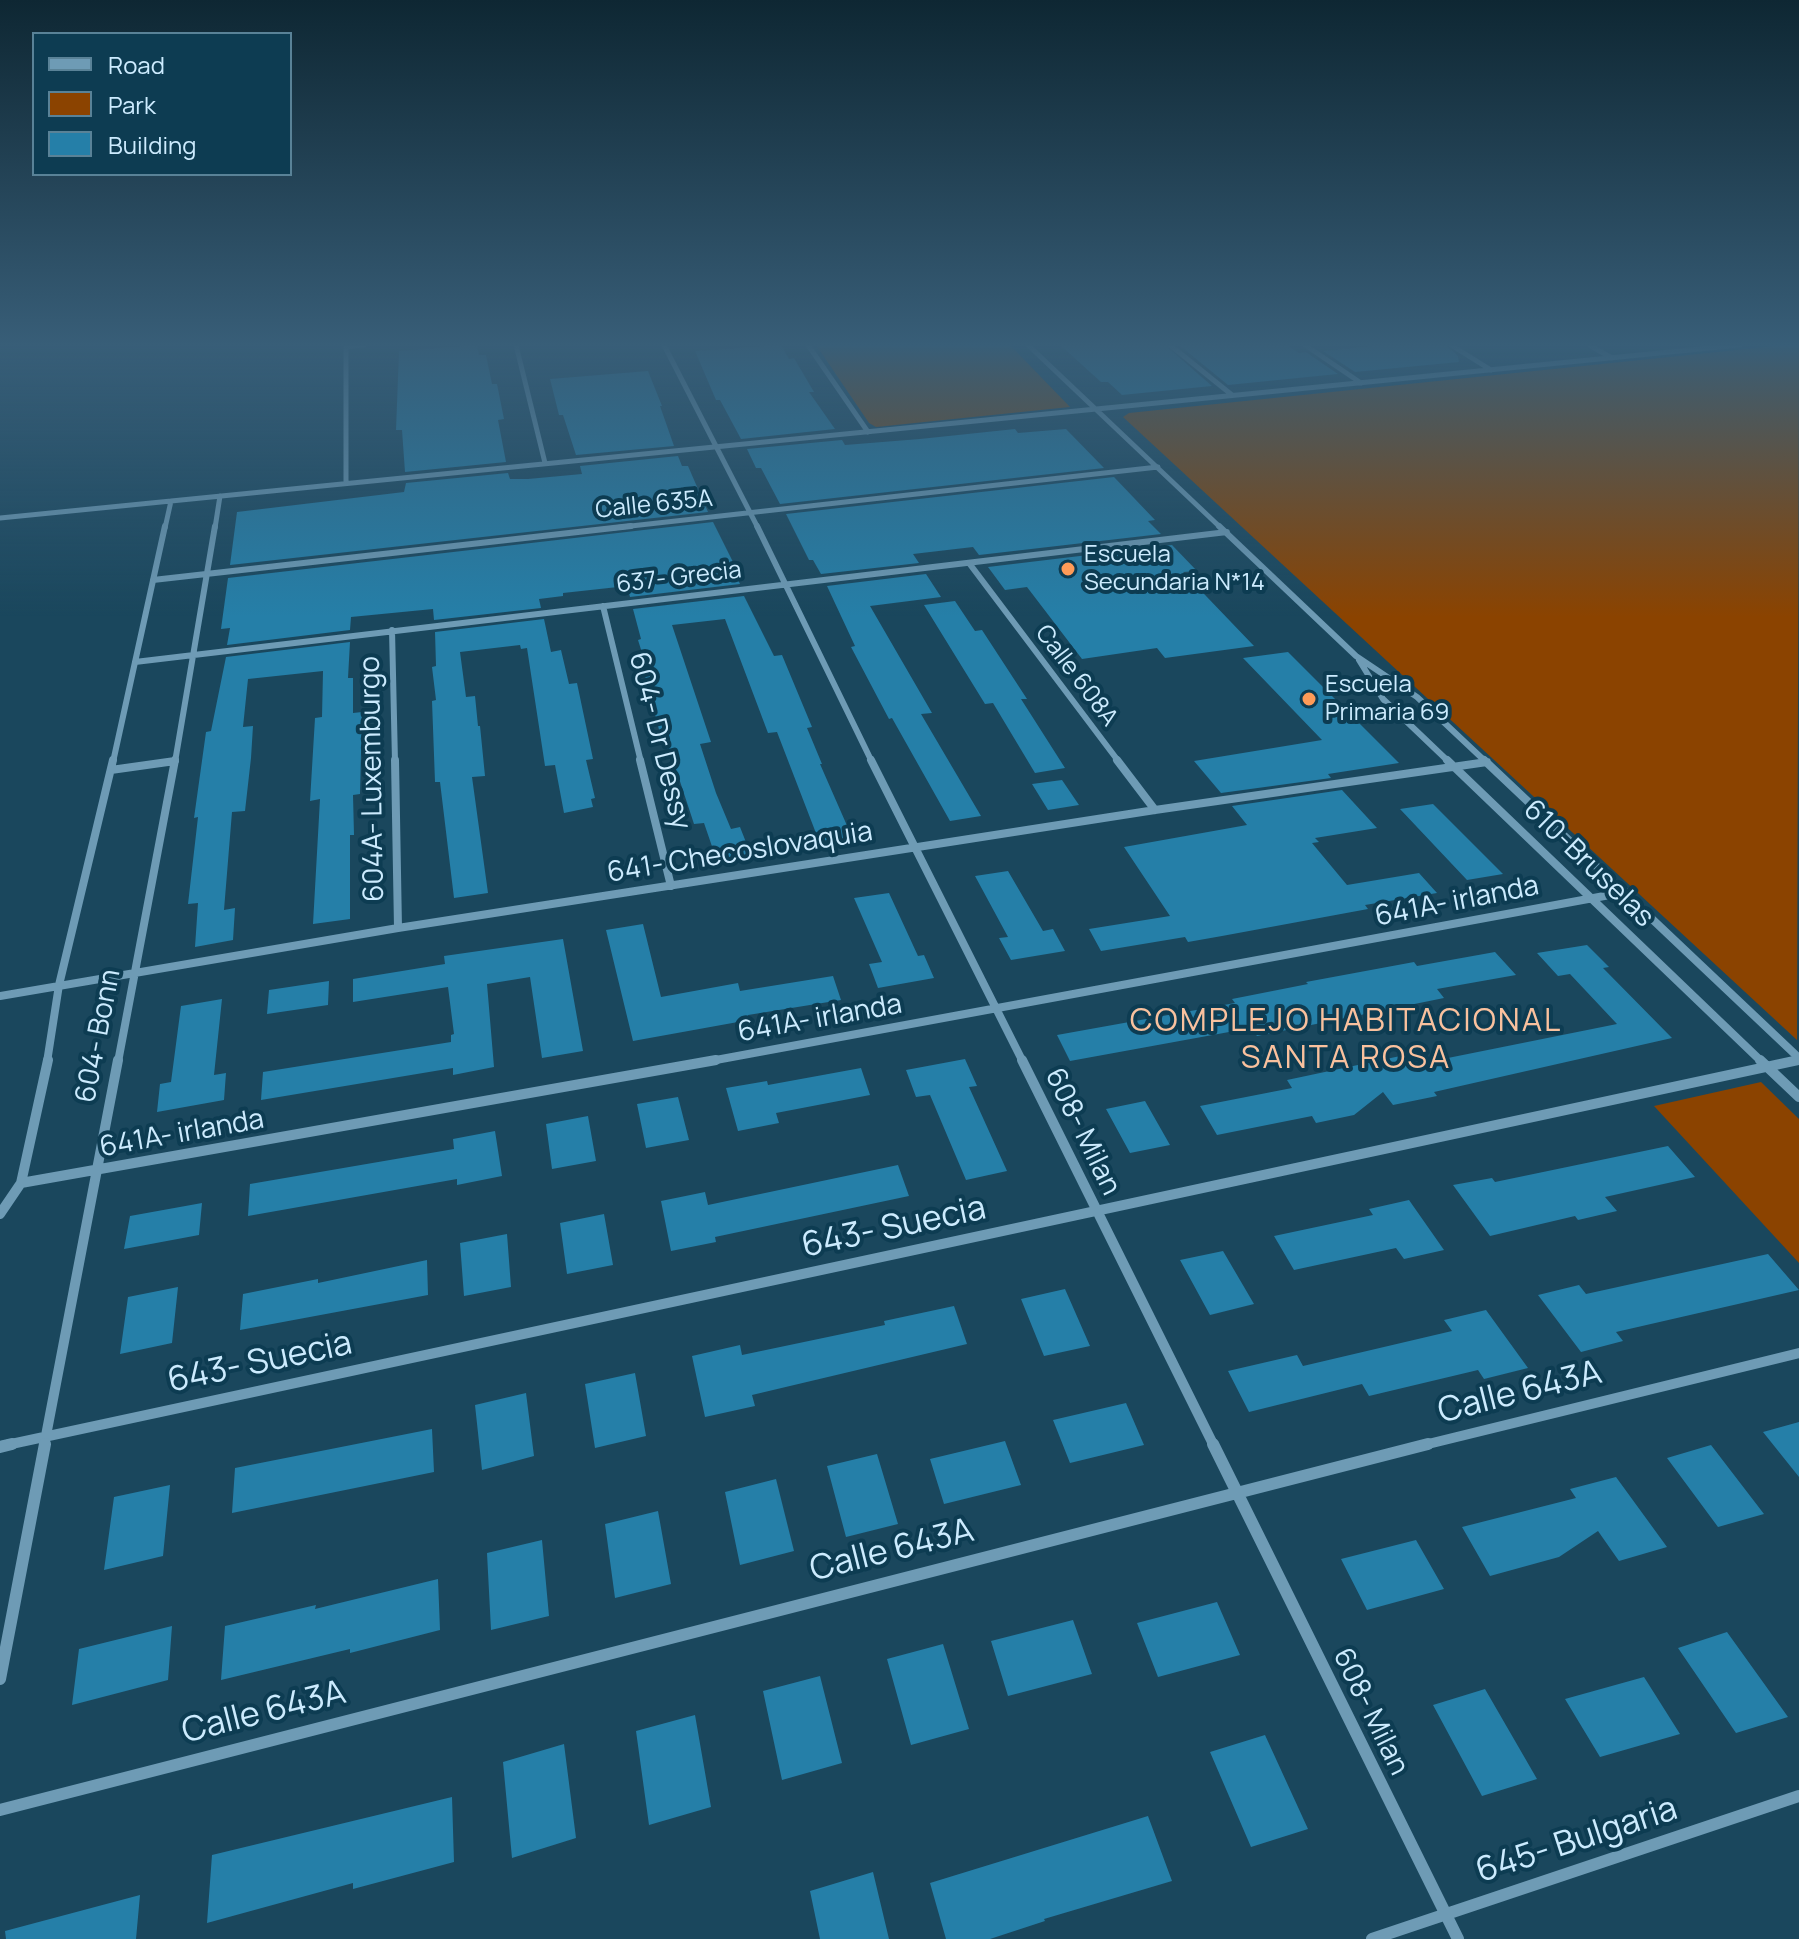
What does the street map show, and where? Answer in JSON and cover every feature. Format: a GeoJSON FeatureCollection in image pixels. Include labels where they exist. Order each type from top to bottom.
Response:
{"type":"FeatureCollection","features":[{"type":"Feature","properties":{"kind":"street"},"geometry":{"type":"LineString","coordinates":[[346,435],[346,483]]}},
{"type":"Feature","properties":{"kind":"street"},"geometry":{"type":"LineString","coordinates":[[538,435],[545,463]]}},
{"type":"Feature","properties":{"kind":"street","name":"608- Milan"},"geometry":{"type":"LineString","coordinates":[[711,435],[1458,1939]]}},
{"type":"Feature","properties":{"kind":"street"},"geometry":{"type":"LineString","coordinates":[[0,518],[830,435]]}},
{"type":"Feature","properties":{"kind":"street","name":"610-Bruselas"},"geometry":{"type":"LineString","coordinates":[[1124,435],[1356,656],[1417,697],[1799,1059]]}},
{"type":"Feature","properties":{"kind":"street","name":"Calle 635A"},"geometry":{"type":"LineString","coordinates":[[153,580],[1158,467]]}},
{"type":"Feature","properties":{"kind":"street","name":"604- Bonn"},"geometry":{"type":"LineString","coordinates":[[0,1679],[175,761],[220,496]]}},
{"type":"Feature","properties":{"kind":"street","name":"604- Bonn"},"geometry":{"type":"LineString","coordinates":[[0,1214],[21,1183],[51,1045],[59,985],[171,501]]}},
{"type":"Feature","properties":{"kind":"street","name":"637- Grecia"},"geometry":{"type":"LineString","coordinates":[[135,662],[1227,532]]}},
{"type":"Feature","properties":{"kind":"street","name":"Calle 608A"},"geometry":{"type":"LineString","coordinates":[[969,563],[1155,810]]}},
{"type":"Feature","properties":{"kind":"street","name":"604- Dr Dessy"},"geometry":{"type":"LineString","coordinates":[[603,606],[671,886]]}},
{"type":"Feature","properties":{"kind":"street","name":"604A- Luxemburgo"},"geometry":{"type":"LineString","coordinates":[[392,630],[398,928]]}},
{"type":"Feature","properties":{"kind":"street","name":"610-Bruselas"},"geometry":{"type":"LineString","coordinates":[[1356,656],[1383,699],[1799,1097]]}},
{"type":"Feature","properties":{"kind":"street"},"geometry":{"type":"LineString","coordinates":[[111,770],[175,761]]}},
{"type":"Feature","properties":{"kind":"street","name":"641- Checoslovaquia"},"geometry":{"type":"LineString","coordinates":[[0,996],[398,928],[1155,810],[1487,762]]}},
{"type":"Feature","properties":{"kind":"street","name":"641A- irlanda"},"geometry":{"type":"LineString","coordinates":[[21,1183],[997,1010],[1626,892]]}},
{"type":"Feature","properties":{"kind":"street","name":"643- Suecia"},"geometry":{"type":"LineString","coordinates":[[0,1447],[1799,1059]]}},
{"type":"Feature","properties":{"kind":"street","name":"Calle 643A"},"geometry":{"type":"LineString","coordinates":[[0,1810],[1236,1492],[1799,1353]]}},
{"type":"Feature","properties":{"kind":"street","name":"645- Bulgaria"},"geometry":{"type":"LineString","coordinates":[[1372,1939],[1799,1796]]}},
{"type":"Feature","properties":{"kind":"green space"},"geometry":{"type":"Polygon","coordinates":[[[1143,435],[1799,435],[1797,1040],[1143,435]]]}},
{"type":"Feature","properties":{"kind":"green space"},"geometry":{"type":"Polygon","coordinates":[[[1761,1082],[1799,1119],[1799,1263],[1654,1106],[1761,1082]]]}},
{"type":"Feature","properties":{"kind":"building"},"geometry":{"type":"Polygon","coordinates":[[[402,435],[501,435],[506,462],[405,472],[402,435]]]}},
{"type":"Feature","properties":{"kind":"building"},"geometry":{"type":"Polygon","coordinates":[[[570,435],[670,435],[674,446],[576,455],[570,435]]]}},
{"type":"Feature","properties":{"kind":"building"},"geometry":{"type":"Polygon","coordinates":[[[739,435],[774,435],[741,439],[739,435]]]}},
{"type":"Feature","properties":{"kind":"building"},"geometry":{"type":"Polygon","coordinates":[[[953,435],[1072,435],[1104,468],[780,504],[747,449],[842,440],[845,445],[953,435]]]}},
{"type":"Feature","properties":{"kind":"building"},"geometry":{"type":"Polygon","coordinates":[[[678,456],[682,466],[688,466],[708,512],[230,565],[237,512],[404,492],[406,483],[508,473],[510,479],[582,474],[580,466],[678,456]]]}},
{"type":"Feature","properties":{"kind":"building"},"geometry":{"type":"Polygon","coordinates":[[[1114,477],[1155,520],[1148,521],[1161,534],[979,555],[973,547],[913,554],[919,563],[821,574],[813,560],[809,560],[786,514],[1114,477]]]}},
{"type":"Feature","properties":{"kind":"building"},"geometry":{"type":"Polygon","coordinates":[[[713,522],[737,570],[734,571],[740,584],[630,597],[627,586],[563,593],[563,596],[539,599],[541,608],[434,620],[433,609],[351,617],[350,630],[227,645],[230,628],[221,629],[228,578],[713,522]]]}},
{"type":"Feature","properties":{"kind":"building"},"geometry":{"type":"Polygon","coordinates":[[[1172,545],[1197,571],[1183,572],[1254,646],[1165,658],[1157,648],[1082,659],[1027,587],[1005,590],[988,567],[1172,545]]]}},
{"type":"Feature","properties":{"kind":"building"},"geometry":{"type":"Polygon","coordinates":[[[926,574],[941,597],[870,606],[932,713],[921,714],[981,816],[950,821],[892,718],[889,719],[851,647],[855,646],[827,586],[926,574]]]}},
{"type":"Feature","properties":{"kind":"building"},"geometry":{"type":"Polygon","coordinates":[[[744,596],[774,656],[782,655],[812,727],[807,728],[820,764],[852,837],[819,841],[777,732],[768,733],[725,619],[672,625],[711,742],[700,744],[716,793],[731,829],[740,827],[751,855],[717,861],[704,823],[694,824],[669,748],[664,749],[644,672],[648,672],[633,609],[744,596]]]}},
{"type":"Feature","properties":{"kind":"building"},"geometry":{"type":"Polygon","coordinates":[[[955,601],[975,631],[982,630],[1027,699],[1021,699],[1065,768],[1035,773],[993,703],[985,704],[924,605],[955,601]]]}},
{"type":"Feature","properties":{"kind":"building"},"geometry":{"type":"Polygon","coordinates":[[[544,619],[551,652],[561,650],[569,684],[577,683],[593,759],[586,760],[595,798],[591,799],[593,807],[564,813],[555,765],[545,766],[527,648],[521,649],[520,645],[460,652],[466,697],[475,696],[480,726],[485,776],[472,777],[488,893],[454,898],[440,782],[435,782],[432,701],[436,700],[432,667],[436,666],[435,632],[544,619]]]}},
{"type":"Feature","properties":{"kind":"building"},"geometry":{"type":"Polygon","coordinates":[[[350,642],[348,678],[353,678],[353,713],[362,712],[360,794],[353,795],[354,835],[350,835],[350,919],[313,924],[320,799],[310,801],[315,718],[322,717],[323,671],[248,679],[243,727],[253,726],[251,758],[245,811],[232,812],[224,910],[235,908],[233,940],[195,947],[198,903],[188,904],[198,817],[194,818],[206,732],[211,731],[226,657],[350,642]]]}},
{"type":"Feature","properties":{"kind":"building","name":"Escuela Primaria 69"},"geometry":{"type":"Polygon","coordinates":[[[1288,652],[1399,763],[1328,774],[1331,778],[1221,793],[1194,761],[1322,740],[1243,658],[1288,652]]]}},
{"type":"Feature","properties":{"kind":"building"},"geometry":{"type":"Polygon","coordinates":[[[1062,780],[1079,805],[1048,810],[1032,784],[1062,780]]]}},
{"type":"Feature","properties":{"kind":"building"},"geometry":{"type":"Polygon","coordinates":[[[1342,790],[1377,828],[1315,838],[1319,842],[1312,843],[1347,885],[1419,873],[1437,893],[1188,942],[1185,937],[1101,951],[1089,929],[1170,916],[1124,847],[1247,825],[1232,806],[1342,790]]]}},
{"type":"Feature","properties":{"kind":"building"},"geometry":{"type":"Polygon","coordinates":[[[1433,804],[1503,874],[1467,880],[1400,809],[1433,804]]]}},
{"type":"Feature","properties":{"kind":"building"},"geometry":{"type":"Polygon","coordinates":[[[1008,871],[1043,931],[1053,929],[1065,951],[1011,960],[999,938],[1008,937],[975,876],[1008,871]]]}},
{"type":"Feature","properties":{"kind":"building"},"geometry":{"type":"Polygon","coordinates":[[[889,893],[918,956],[924,955],[934,978],[878,988],[869,964],[882,962],[854,898],[889,893]]]}},
{"type":"Feature","properties":{"kind":"building"},"geometry":{"type":"Polygon","coordinates":[[[643,924],[661,997],[738,983],[740,991],[833,976],[841,1000],[748,1015],[749,1020],[633,1041],[606,930],[643,924]]]}},
{"type":"Feature","properties":{"kind":"building"},"geometry":{"type":"Polygon","coordinates":[[[563,939],[583,1051],[542,1058],[530,977],[487,984],[494,1067],[453,1075],[453,1068],[261,1100],[263,1072],[451,1042],[451,1035],[454,1034],[448,987],[353,1002],[353,979],[445,964],[444,956],[563,939]]]}},
{"type":"Feature","properties":{"kind":"building"},"geometry":{"type":"Polygon","coordinates":[[[1587,945],[1609,967],[1603,968],[1672,1038],[1434,1092],[1437,1096],[1393,1105],[1383,1092],[1354,1115],[1316,1123],[1312,1116],[1217,1135],[1200,1106],[1292,1088],[1287,1080],[1405,1055],[1413,1065],[1617,1024],[1570,974],[1558,976],[1537,953],[1587,945]]]}},
{"type":"Feature","properties":{"kind":"building"},"geometry":{"type":"Polygon","coordinates":[[[1495,952],[1516,975],[1437,989],[1444,998],[1257,1036],[1251,1028],[1070,1061],[1057,1035],[1235,1003],[1232,999],[1308,984],[1306,982],[1414,962],[1417,966],[1495,952]]]}},
{"type":"Feature","properties":{"kind":"building"},"geometry":{"type":"Polygon","coordinates":[[[329,981],[328,1005],[267,1014],[269,990],[329,981]]]}},
{"type":"Feature","properties":{"kind":"building"},"geometry":{"type":"Polygon","coordinates":[[[222,999],[214,1075],[226,1073],[224,1100],[157,1112],[160,1084],[171,1082],[181,1006],[222,999]]]}},
{"type":"Feature","properties":{"kind":"building"},"geometry":{"type":"Polygon","coordinates":[[[965,1059],[977,1086],[969,1087],[1007,1171],[966,1180],[930,1095],[916,1097],[906,1070],[965,1059]]]}},
{"type":"Feature","properties":{"kind":"building"},"geometry":{"type":"Polygon","coordinates":[[[861,1068],[870,1095],[776,1113],[779,1123],[738,1131],[726,1088],[767,1081],[768,1085],[861,1068]]]}},
{"type":"Feature","properties":{"kind":"building"},"geometry":{"type":"Polygon","coordinates":[[[678,1097],[689,1140],[646,1148],[637,1104],[678,1097]]]}},
{"type":"Feature","properties":{"kind":"building"},"geometry":{"type":"Polygon","coordinates":[[[1145,1101],[1170,1145],[1130,1153],[1106,1109],[1145,1101]]]}},
{"type":"Feature","properties":{"kind":"building"},"geometry":{"type":"Polygon","coordinates":[[[588,1116],[596,1161],[552,1169],[546,1124],[588,1116]]]}},
{"type":"Feature","properties":{"kind":"building"},"geometry":{"type":"Polygon","coordinates":[[[495,1131],[502,1176],[457,1185],[457,1179],[248,1216],[250,1184],[454,1149],[453,1139],[495,1131]]]}},
{"type":"Feature","properties":{"kind":"building"},"geometry":{"type":"Polygon","coordinates":[[[1668,1146],[1695,1177],[1605,1197],[1617,1211],[1578,1220],[1575,1216],[1490,1236],[1453,1185],[1492,1178],[1495,1182],[1668,1146]]]}},
{"type":"Feature","properties":{"kind":"building"},"geometry":{"type":"Polygon","coordinates":[[[898,1165],[909,1196],[715,1237],[716,1242],[671,1251],[661,1201],[705,1192],[708,1205],[898,1165]]]}},
{"type":"Feature","properties":{"kind":"building"},"geometry":{"type":"Polygon","coordinates":[[[1409,1200],[1444,1250],[1404,1259],[1396,1248],[1294,1270],[1274,1236],[1373,1215],[1369,1209],[1409,1200]]]}},
{"type":"Feature","properties":{"kind":"building"},"geometry":{"type":"Polygon","coordinates":[[[202,1203],[199,1235],[124,1249],[130,1216],[202,1203]]]}},
{"type":"Feature","properties":{"kind":"building"},"geometry":{"type":"Polygon","coordinates":[[[604,1214],[613,1265],[567,1274],[560,1223],[604,1214]]]}},
{"type":"Feature","properties":{"kind":"building"},"geometry":{"type":"Polygon","coordinates":[[[507,1234],[511,1287],[464,1296],[460,1243],[507,1234]]]}},
{"type":"Feature","properties":{"kind":"building"},"geometry":{"type":"Polygon","coordinates":[[[1223,1251],[1254,1304],[1210,1315],[1180,1260],[1223,1251]]]}},
{"type":"Feature","properties":{"kind":"building"},"geometry":{"type":"Polygon","coordinates":[[[1768,1254],[1799,1290],[1616,1332],[1623,1341],[1581,1352],[1538,1295],[1579,1285],[1586,1294],[1768,1254]]]}},
{"type":"Feature","properties":{"kind":"building"},"geometry":{"type":"Polygon","coordinates":[[[427,1260],[428,1295],[240,1330],[243,1294],[318,1279],[318,1283],[427,1260]]]}},
{"type":"Feature","properties":{"kind":"building"},"geometry":{"type":"Polygon","coordinates":[[[178,1287],[172,1343],[120,1354],[128,1297],[178,1287]]]}},
{"type":"Feature","properties":{"kind":"building"},"geometry":{"type":"Polygon","coordinates":[[[1065,1289],[1090,1346],[1044,1356],[1021,1299],[1065,1289]]]}},
{"type":"Feature","properties":{"kind":"building"},"geometry":{"type":"Polygon","coordinates":[[[954,1306],[967,1344],[752,1395],[755,1406],[705,1417],[692,1356],[740,1345],[742,1355],[885,1325],[884,1321],[954,1306]]]}},
{"type":"Feature","properties":{"kind":"building"},"geometry":{"type":"Polygon","coordinates":[[[1486,1310],[1528,1368],[1484,1379],[1478,1370],[1369,1396],[1362,1384],[1249,1412],[1228,1371],[1297,1355],[1303,1366],[1452,1331],[1444,1320],[1486,1310]]]}},
{"type":"Feature","properties":{"kind":"building"},"geometry":{"type":"Polygon","coordinates":[[[635,1373],[646,1436],[595,1448],[585,1384],[635,1373]]]}},
{"type":"Feature","properties":{"kind":"building"},"geometry":{"type":"Polygon","coordinates":[[[526,1393],[534,1456],[482,1470],[475,1405],[526,1393]]]}},
{"type":"Feature","properties":{"kind":"building"},"geometry":{"type":"Polygon","coordinates":[[[1126,1403],[1144,1445],[1070,1463],[1053,1420],[1126,1403]]]}},
{"type":"Feature","properties":{"kind":"building"},"geometry":{"type":"Polygon","coordinates":[[[1799,1422],[1799,1477],[1763,1432],[1799,1422]]]}},
{"type":"Feature","properties":{"kind":"building"},"geometry":{"type":"Polygon","coordinates":[[[432,1429],[434,1472],[232,1513],[235,1468],[432,1429]]]}},
{"type":"Feature","properties":{"kind":"building"},"geometry":{"type":"Polygon","coordinates":[[[1005,1441],[1021,1485],[944,1504],[930,1459],[1005,1441]]]}},
{"type":"Feature","properties":{"kind":"building"},"geometry":{"type":"Polygon","coordinates":[[[1711,1445],[1764,1514],[1718,1527],[1667,1458],[1711,1445]]]}},
{"type":"Feature","properties":{"kind":"building"},"geometry":{"type":"Polygon","coordinates":[[[877,1454],[898,1524],[846,1537],[827,1466],[877,1454]]]}},
{"type":"Feature","properties":{"kind":"building"},"geometry":{"type":"Polygon","coordinates":[[[1616,1477],[1667,1547],[1619,1561],[1598,1531],[1559,1557],[1490,1576],[1462,1527],[1576,1498],[1570,1489],[1616,1477]]]}},
{"type":"Feature","properties":{"kind":"building"},"geometry":{"type":"Polygon","coordinates":[[[776,1479],[794,1551],[740,1565],[725,1492],[776,1479]]]}},
{"type":"Feature","properties":{"kind":"building"},"geometry":{"type":"Polygon","coordinates":[[[170,1485],[163,1556],[104,1570],[114,1497],[170,1485]]]}},
{"type":"Feature","properties":{"kind":"building"},"geometry":{"type":"Polygon","coordinates":[[[658,1511],[671,1584],[615,1598],[605,1524],[658,1511]]]}},
{"type":"Feature","properties":{"kind":"building"},"geometry":{"type":"Polygon","coordinates":[[[542,1540],[549,1616],[491,1630],[487,1553],[542,1540]]]}},
{"type":"Feature","properties":{"kind":"building"},"geometry":{"type":"Polygon","coordinates":[[[1416,1540],[1444,1589],[1367,1610],[1341,1559],[1416,1540]]]}},
{"type":"Feature","properties":{"kind":"building"},"geometry":{"type":"Polygon","coordinates":[[[438,1579],[440,1630],[221,1680],[225,1626],[316,1605],[315,1609],[438,1579]]]}},
{"type":"Feature","properties":{"kind":"building"},"geometry":{"type":"Polygon","coordinates":[[[1217,1602],[1240,1655],[1158,1677],[1137,1623],[1217,1602]]]}},
{"type":"Feature","properties":{"kind":"building"},"geometry":{"type":"Polygon","coordinates":[[[1073,1620],[1092,1674],[1008,1696],[991,1641],[1073,1620]]]}},
{"type":"Feature","properties":{"kind":"building"},"geometry":{"type":"Polygon","coordinates":[[[172,1626],[168,1680],[72,1705],[79,1649],[172,1626]]]}},
{"type":"Feature","properties":{"kind":"building"},"geometry":{"type":"Polygon","coordinates":[[[1727,1632],[1788,1717],[1736,1733],[1678,1648],[1727,1632]]]}},
{"type":"Feature","properties":{"kind":"building"},"geometry":{"type":"Polygon","coordinates":[[[943,1644],[969,1729],[911,1745],[887,1659],[943,1644]]]}},
{"type":"Feature","properties":{"kind":"building"},"geometry":{"type":"Polygon","coordinates":[[[820,1676],[842,1763],[782,1780],[763,1691],[820,1676]]]}},
{"type":"Feature","properties":{"kind":"building"},"geometry":{"type":"Polygon","coordinates":[[[1644,1677],[1680,1734],[1600,1757],[1565,1699],[1644,1677]]]}},
{"type":"Feature","properties":{"kind":"building"},"geometry":{"type":"Polygon","coordinates":[[[1485,1689],[1537,1779],[1482,1796],[1433,1705],[1485,1689]]]}},
{"type":"Feature","properties":{"kind":"building"},"geometry":{"type":"Polygon","coordinates":[[[695,1715],[711,1807],[649,1825],[636,1731],[695,1715]]]}},
{"type":"Feature","properties":{"kind":"building"},"geometry":{"type":"Polygon","coordinates":[[[1265,1735],[1308,1829],[1251,1847],[1210,1752],[1265,1735]]]}},
{"type":"Feature","properties":{"kind":"building"},"geometry":{"type":"Polygon","coordinates":[[[564,1744],[576,1838],[512,1858],[503,1762],[564,1744]]]}},
{"type":"Feature","properties":{"kind":"building"},"geometry":{"type":"Polygon","coordinates":[[[452,1797],[454,1862],[353,1889],[353,1883],[207,1923],[212,1855],[452,1797]]]}},
{"type":"Feature","properties":{"kind":"building"},"geometry":{"type":"Polygon","coordinates":[[[1148,1816],[1172,1881],[1044,1919],[990,1939],[946,1939],[930,1883],[1148,1816]]]}},
{"type":"Feature","properties":{"kind":"building"},"geometry":{"type":"Polygon","coordinates":[[[873,1872],[889,1939],[820,1939],[810,1891],[873,1872]]]}},
{"type":"Feature","properties":{"kind":"building"},"geometry":{"type":"Polygon","coordinates":[[[140,1895],[136,1939],[6,1939],[5,1931],[140,1895]]]}},
{"type":"Feature","properties":{"kind":"place","name":"Escuela Secundaria N*14"},"geometry":{"type":"Point","coordinates":[1068,569]}},
{"type":"Feature","properties":{"kind":"place","name":"Escuela Primaria 69"},"geometry":{"type":"Point","coordinates":[1309,699]}},
{"type":"Feature","properties":{"kind":"district","name":"COMPLEJO HABITACIONAL SANTA ROSA"},"geometry":{"type":"Point","coordinates":[1346,1040]}}]}
